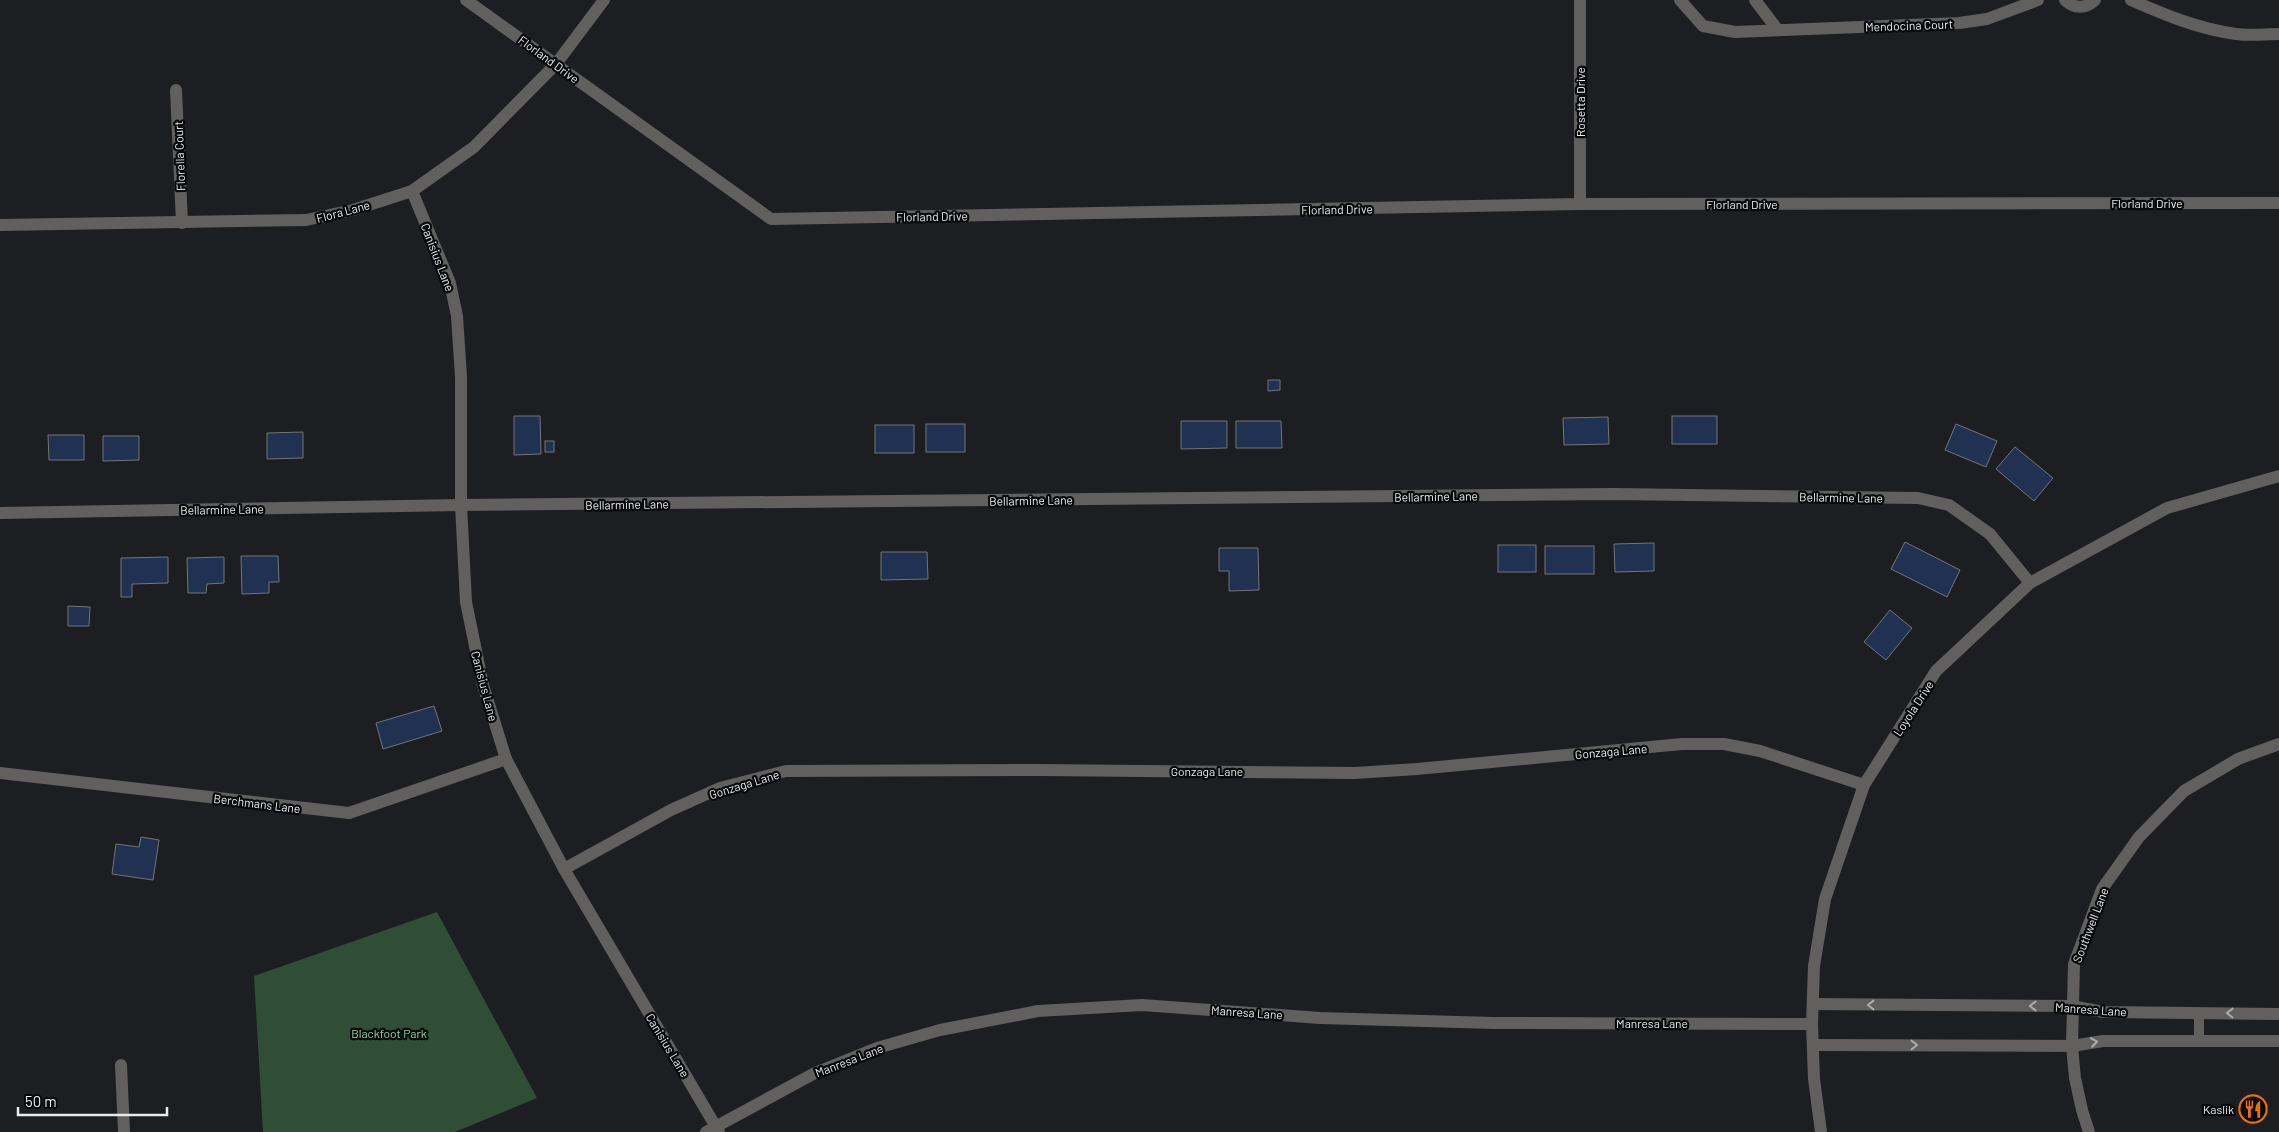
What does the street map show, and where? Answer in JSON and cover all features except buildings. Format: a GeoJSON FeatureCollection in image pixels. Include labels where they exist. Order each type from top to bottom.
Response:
{"type":"FeatureCollection","features":[{"type":"Feature","properties":{"kind":"street","name":"Florland Drive"},"geometry":{"type":"LineString","coordinates":[[466,0],[771,219],[1580,204],[2279,203]]}},
{"type":"Feature","properties":{"kind":"street","name":"Flora Lane"},"geometry":{"type":"LineString","coordinates":[[0,225],[306,220],[353,210],[412,191],[474,147],[556,64],[604,0]]}},
{"type":"Feature","properties":{"kind":"street","name":"Rosetta Drive"},"geometry":{"type":"LineString","coordinates":[[1580,0],[1580,204]]}},
{"type":"Feature","properties":{"kind":"street","name":"Mendocina Court"},"geometry":{"type":"LineString","coordinates":[[1680,0],[1703,26],[1735,32],[1959,23],[1987,19],[2038,0]]}},
{"type":"Feature","properties":{"kind":"street"},"geometry":{"type":"LineString","coordinates":[[1755,0],[1777,29]]}},
{"type":"Feature","properties":{"kind":"street"},"geometry":{"type":"LineString","coordinates":[[2065,0],[2074,6],[2080,7],[2087,6],[2095,0]]}},
{"type":"Feature","properties":{"kind":"street"},"geometry":{"type":"LineString","coordinates":[[2131,0],[2173,18],[2217,31],[2238,34],[2279,34]]}},
{"type":"Feature","properties":{"kind":"street","name":"Florella Court"},"geometry":{"type":"LineString","coordinates":[[176,90],[182,223]]}},
{"type":"Feature","properties":{"kind":"street","name":"Canisius Lane"},"geometry":{"type":"LineString","coordinates":[[412,191],[450,283],[457,316],[461,377],[461,505],[466,602],[483,685],[506,759],[564,869],[714,1130]]}},
{"type":"Feature","properties":{"kind":"street","name":"Loyola Drive"},"geometry":{"type":"LineString","coordinates":[[1821,1132],[1814,1079],[1812,1024],[1814,966],[1825,899],[1864,785],[1936,671],[2030,583],[2167,508],[2279,476]]}},
{"type":"Feature","properties":{"kind":"street","name":"Bellarmine Lane"},"geometry":{"type":"LineString","coordinates":[[0,513],[461,505],[1604,494],[1918,498],[1949,505],[1990,534],[2030,583]]}},
{"type":"Feature","properties":{"kind":"street","name":"Gonzaga Lane"},"geometry":{"type":"LineString","coordinates":[[564,869],[671,810],[720,788],[786,771],[1355,772],[1417,769],[1682,744],[1724,744],[1760,751],[1864,785]]}},
{"type":"Feature","properties":{"kind":"street","name":"Southwell Lane"},"geometry":{"type":"LineString","coordinates":[[2089,1132],[2075,1078],[2072,1046],[2074,964],[2102,889],[2139,837],[2184,792],[2238,759],[2279,744]]}},
{"type":"Feature","properties":{"kind":"street","name":"Berchmans Lane"},"geometry":{"type":"LineString","coordinates":[[0,774],[348,813],[506,759]]}},
{"type":"Feature","properties":{"kind":"street","name":"Manresa Lane"},"geometry":{"type":"LineString","coordinates":[[1813,1004],[2072,1006],[2103,1012],[2279,1014]]}},
{"type":"Feature","properties":{"kind":"street","name":"Manresa Lane"},"geometry":{"type":"LineString","coordinates":[[714,1130],[815,1072],[877,1048],[940,1030],[1038,1011],[1142,1005],[1340,1018],[1503,1023],[1812,1024]]}},
{"type":"Feature","properties":{"kind":"street"},"geometry":{"type":"LineString","coordinates":[[1813,1045],[2072,1046],[2103,1041],[2279,1041]]}},
{"type":"Feature","properties":{"kind":"street"},"geometry":{"type":"LineString","coordinates":[[121,1065],[124,1132]]}},
{"type":"Feature","properties":{"kind":"lane"},"geometry":{"type":"LineString","coordinates":[[2199,1013],[2199,1040]]}},
{"type":"Feature","properties":{"kind":"green space","name":"Blackfoot Park"},"geometry":{"type":"Polygon","coordinates":[[[437,912],[537,1098],[455,1132],[263,1132],[254,976],[437,912]]]}},
{"type":"Feature","properties":{"kind":"place","name":"Kaslik"},"geometry":{"type":"Point","coordinates":[2253,1109]}}]}
